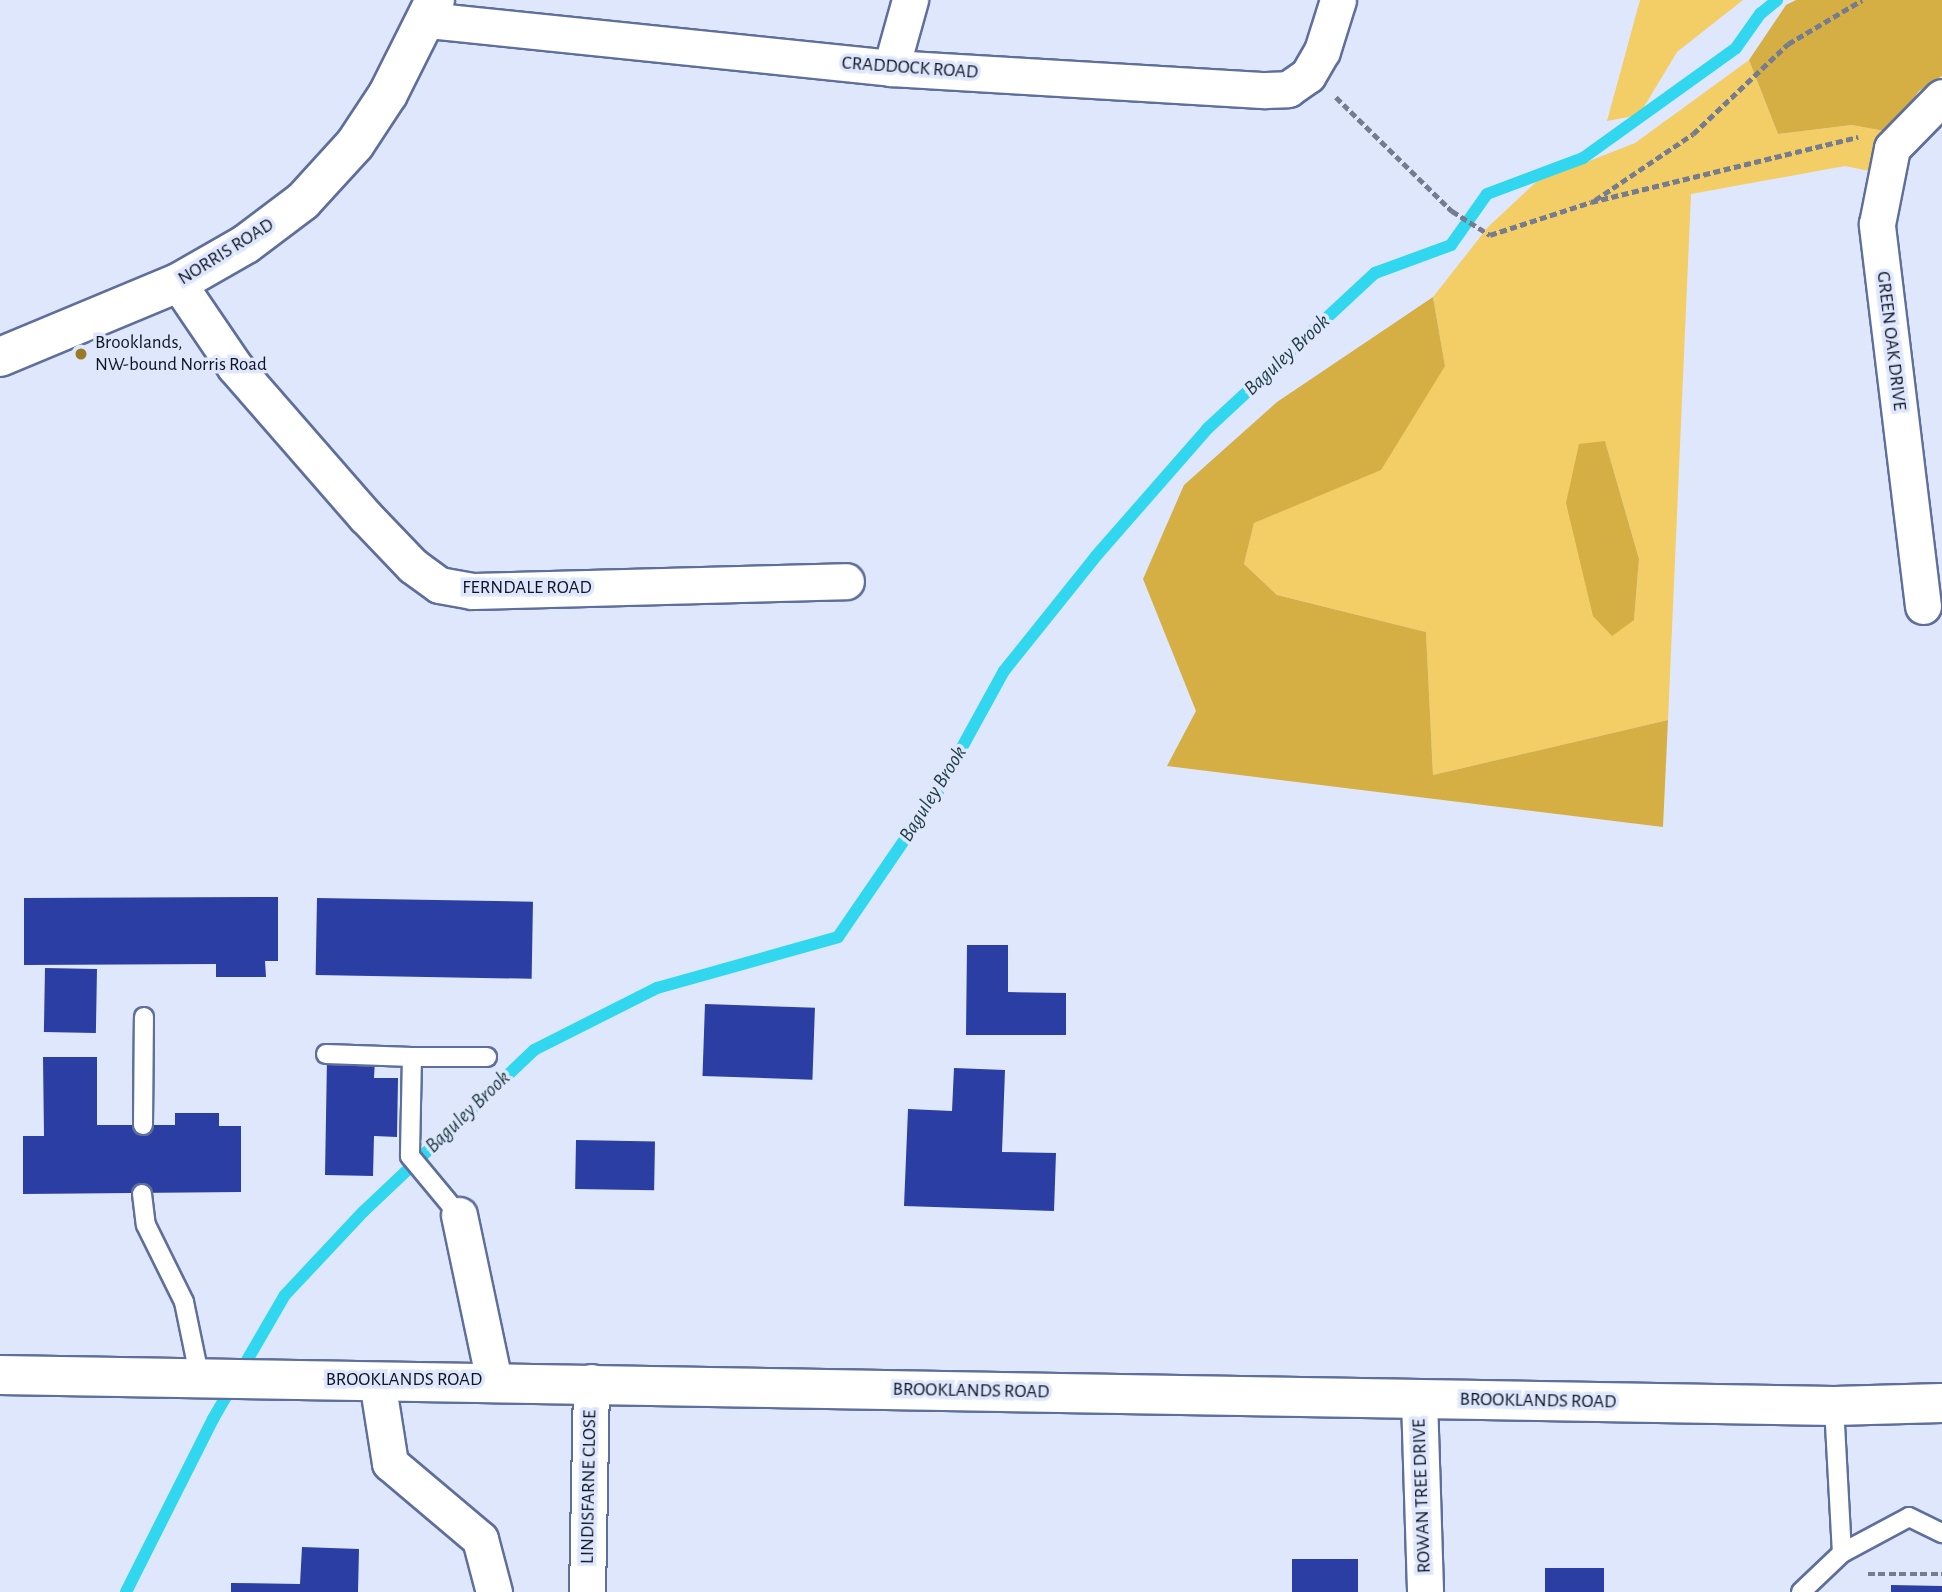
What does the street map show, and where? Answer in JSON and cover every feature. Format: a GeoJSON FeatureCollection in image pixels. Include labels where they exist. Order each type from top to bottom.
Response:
{"type":"FeatureCollection","features":[{"type":"Feature","properties":{"kind":"street"},"geometry":{"type":"LineString","coordinates":[[891,68],[911,0]]}},
{"type":"Feature","properties":{"kind":"street"},"geometry":{"type":"LineString","coordinates":[[1308,75],[1322,51],[1338,0]]}},
{"type":"Feature","properties":{"kind":"street","name":"CRADDOCK ROAD"},"geometry":{"type":"LineString","coordinates":[[431,10],[891,68],[1265,90],[1288,89],[1308,75]]}},
{"type":"Feature","properties":{"kind":"street","name":"NORRIS ROAD"},"geometry":{"type":"LineString","coordinates":[[0,358],[178,283],[246,244],[303,201],[355,144],[431,10]]}},
{"type":"Feature","properties":{"kind":"street"},"geometry":{"type":"LineString","coordinates":[[1892,148],[1942,97]]}},
{"type":"Feature","properties":{"kind":"street","name":"GREEN OAK DRIVE"},"geometry":{"type":"LineString","coordinates":[[1892,148],[1877,224],[1923,606]]}},
{"type":"Feature","properties":{"kind":"street","name":"FERNDALE ROAD"},"geometry":{"type":"LineString","coordinates":[[178,283],[235,367],[365,516],[413,566],[439,585],[472,591],[846,581]]}},
{"type":"Feature","properties":{"kind":"street"},"geometry":{"type":"LineString","coordinates":[[459,1214],[494,1381]]}},
{"type":"Feature","properties":{"kind":"street","name":"BROOKLANDS ROAD"},"geometry":{"type":"LineString","coordinates":[[0,1375],[591,1382],[1834,1406],[1942,1403]]}},
{"type":"Feature","properties":{"kind":"street"},"geometry":{"type":"LineString","coordinates":[[377,1381],[390,1463],[480,1539],[494,1592]]}},
{"type":"Feature","properties":{"kind":"street","name":"LINDISFARNE CLOSE"},"geometry":{"type":"LineString","coordinates":[[587,1592],[591,1382]]}},
{"type":"Feature","properties":{"kind":"street","name":"ROWAN TREE DRIVE"},"geometry":{"type":"LineString","coordinates":[[1419,1399],[1425,1592]]}},
{"type":"Feature","properties":{"kind":"lane"},"geometry":{"type":"LineString","coordinates":[[143,1125],[144,1017]]}},
{"type":"Feature","properties":{"kind":"lane"},"geometry":{"type":"LineString","coordinates":[[326,1054],[486,1057]]}},
{"type":"Feature","properties":{"kind":"lane"},"geometry":{"type":"LineString","coordinates":[[412,1057],[410,1156],[459,1214]]}},
{"type":"Feature","properties":{"kind":"lane"},"geometry":{"type":"LineString","coordinates":[[142,1194],[146,1225],[184,1302],[184,1379]]}},
{"type":"Feature","properties":{"kind":"lane"},"geometry":{"type":"LineString","coordinates":[[1834,1406],[1842,1553]]}},
{"type":"Feature","properties":{"kind":"lane"},"geometry":{"type":"LineString","coordinates":[[1801,1592],[1842,1553],[1909,1517],[1942,1533]]}},
{"type":"Feature","properties":{"kind":"path"},"geometry":{"type":"LineString","coordinates":[[1591,202],[1692,134],[1788,44],[1862,0]]}},
{"type":"Feature","properties":{"kind":"path"},"geometry":{"type":"LineString","coordinates":[[1308,75],[1363,122],[1397,162],[1452,211],[1490,235],[1591,202],[1853,135],[1892,148]]}},
{"type":"Feature","properties":{"kind":"path"},"geometry":{"type":"LineString","coordinates":[[1818,1574],[1942,1574]]}},
{"type":"Feature","properties":{"kind":"shaded area"},"geometry":{"type":"Polygon","coordinates":[[[1640,0],[1743,0],[1677,52],[1639,115],[1607,121],[1640,0]]]}},
{"type":"Feature","properties":{"kind":"shaded area"},"geometry":{"type":"Polygon","coordinates":[[[1796,0],[1942,0],[1942,76],[1919,91],[1890,132],[1852,125],[1778,134],[1749,60],[1786,5],[1796,0]]]}},
{"type":"Feature","properties":{"kind":"shaded area"},"geometry":{"type":"Polygon","coordinates":[[[1749,60],[1778,134],[1852,125],[1890,132],[1874,172],[1845,166],[1691,194],[1668,720],[1433,775],[1426,632],[1277,595],[1244,564],[1254,523],[1306,500],[1445,366],[1433,297],[1488,227],[1536,182],[1635,143],[1749,60]],[[1605,441],[1634,620],[1639,559],[1605,441]]]}},
{"type":"Feature","properties":{"kind":"shaded area"},"geometry":{"type":"Polygon","coordinates":[[[1433,297],[1445,366],[1381,470],[1254,523],[1244,564],[1277,595],[1426,632],[1433,775],[1668,720],[1663,827],[1167,766],[1196,711],[1143,579],[1184,485],[1277,402],[1433,297]]]}},
{"type":"Feature","properties":{"kind":"shaded area"},"geometry":{"type":"Polygon","coordinates":[[[1605,441],[1639,559],[1634,620],[1612,636],[1593,616],[1566,503],[1579,444],[1605,441]]]}},
{"type":"Feature","properties":{"kind":"building"},"geometry":{"type":"Polygon","coordinates":[[[278,897],[278,961],[265,961],[266,977],[216,977],[216,964],[24,965],[24,898],[278,897]]]}},
{"type":"Feature","properties":{"kind":"building"},"geometry":{"type":"Polygon","coordinates":[[[317,898],[533,902],[532,979],[316,975],[317,898]]]}},
{"type":"Feature","properties":{"kind":"building"},"geometry":{"type":"Polygon","coordinates":[[[967,945],[1008,945],[1008,992],[1066,993],[1066,1035],[966,1035],[967,945]]]}},
{"type":"Feature","properties":{"kind":"building"},"geometry":{"type":"Polygon","coordinates":[[[45,968],[97,969],[96,1033],[44,1032],[45,968]]]}},
{"type":"Feature","properties":{"kind":"building"},"geometry":{"type":"Polygon","coordinates":[[[705,1004],[815,1008],[812,1080],[702,1076],[705,1004]]]}},
{"type":"Feature","properties":{"kind":"building"},"geometry":{"type":"Polygon","coordinates":[[[43,1057],[97,1057],[97,1125],[175,1125],[175,1113],[219,1113],[219,1126],[241,1126],[241,1192],[23,1194],[23,1136],[44,1136],[43,1057]]]}},
{"type":"Feature","properties":{"kind":"building"},"geometry":{"type":"Polygon","coordinates":[[[327,1058],[375,1059],[374,1078],[398,1078],[397,1137],[374,1136],[373,1176],[325,1175],[327,1058]]]}},
{"type":"Feature","properties":{"kind":"building"},"geometry":{"type":"Polygon","coordinates":[[[954,1068],[1005,1070],[1002,1152],[1056,1153],[1054,1211],[904,1206],[908,1109],[952,1111],[954,1068]]]}},
{"type":"Feature","properties":{"kind":"building"},"geometry":{"type":"Polygon","coordinates":[[[576,1140],[655,1141],[654,1190],[575,1189],[576,1140]]]}},
{"type":"Feature","properties":{"kind":"building"},"geometry":{"type":"Polygon","coordinates":[[[302,1547],[359,1549],[358,1592],[231,1592],[231,1583],[300,1584],[302,1547]]]}},
{"type":"Feature","properties":{"kind":"building"},"geometry":{"type":"Polygon","coordinates":[[[1292,1559],[1358,1559],[1358,1592],[1292,1592],[1292,1559]]]}},
{"type":"Feature","properties":{"kind":"building"},"geometry":{"type":"Polygon","coordinates":[[[1545,1568],[1604,1568],[1604,1592],[1545,1592],[1545,1568]]]}},
{"type":"Feature","properties":{"kind":"building"},"geometry":{"type":"Polygon","coordinates":[[[1891,1585],[1942,1586],[1942,1592],[1891,1592],[1891,1585]]]}},
{"type":"Feature","properties":{"kind":"waterway","name":"Baguley Brook"},"geometry":{"type":"LineString","coordinates":[[126,1592],[213,1419],[285,1295],[364,1211],[534,1050],[657,988],[838,937],[938,791],[1004,671],[1096,556],[1207,429],[1375,273],[1451,245],[1487,194],[1583,158],[1736,48],[1760,14],[1777,0]]}},
{"type":"Feature","properties":{"kind":"place","name":"Brooklands, NW-bound Norris Road"},"geometry":{"type":"Point","coordinates":[81,354]}}]}
